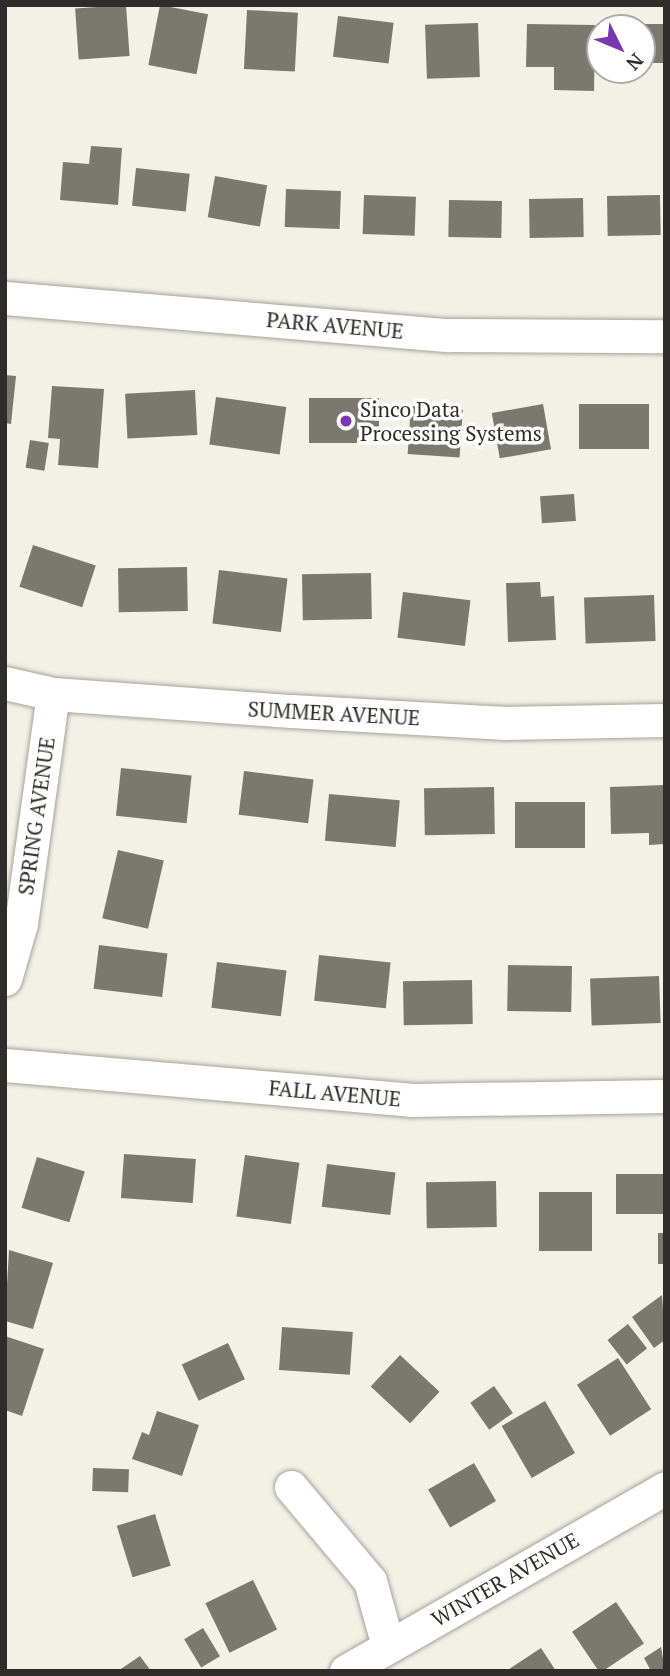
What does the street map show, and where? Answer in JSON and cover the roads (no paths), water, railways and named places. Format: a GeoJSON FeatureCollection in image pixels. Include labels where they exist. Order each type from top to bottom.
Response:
{"type":"FeatureCollection","features":[{"type":"Feature","properties":{"kind":"street","name":"PARK AVENUE"},"geometry":{"type":"LineString","coordinates":[[5,298],[449,335],[665,336]]}},
{"type":"Feature","properties":{"kind":"street","name":"SUMMER AVENUE"},"geometry":{"type":"LineString","coordinates":[[5,683],[53,694],[503,723],[665,720]]}},
{"type":"Feature","properties":{"kind":"street","name":"SPRING AVENUE"},"geometry":{"type":"LineString","coordinates":[[5,979],[21,924],[53,694]]}},
{"type":"Feature","properties":{"kind":"street","name":"FALL AVENUE"},"geometry":{"type":"LineString","coordinates":[[5,1065],[410,1100],[665,1096]]}},
{"type":"Feature","properties":{"kind":"street"},"geometry":{"type":"LineString","coordinates":[[291,1487],[370,1581],[388,1646]]}},
{"type":"Feature","properties":{"kind":"street","name":"WINTER AVENUE"},"geometry":{"type":"LineString","coordinates":[[346,1671],[665,1488]]}},
{"type":"Feature","properties":{"kind":"place","name":"Sinco Data Processing Systems"},"geometry":{"type":"Point","coordinates":[346,421]}}]}
